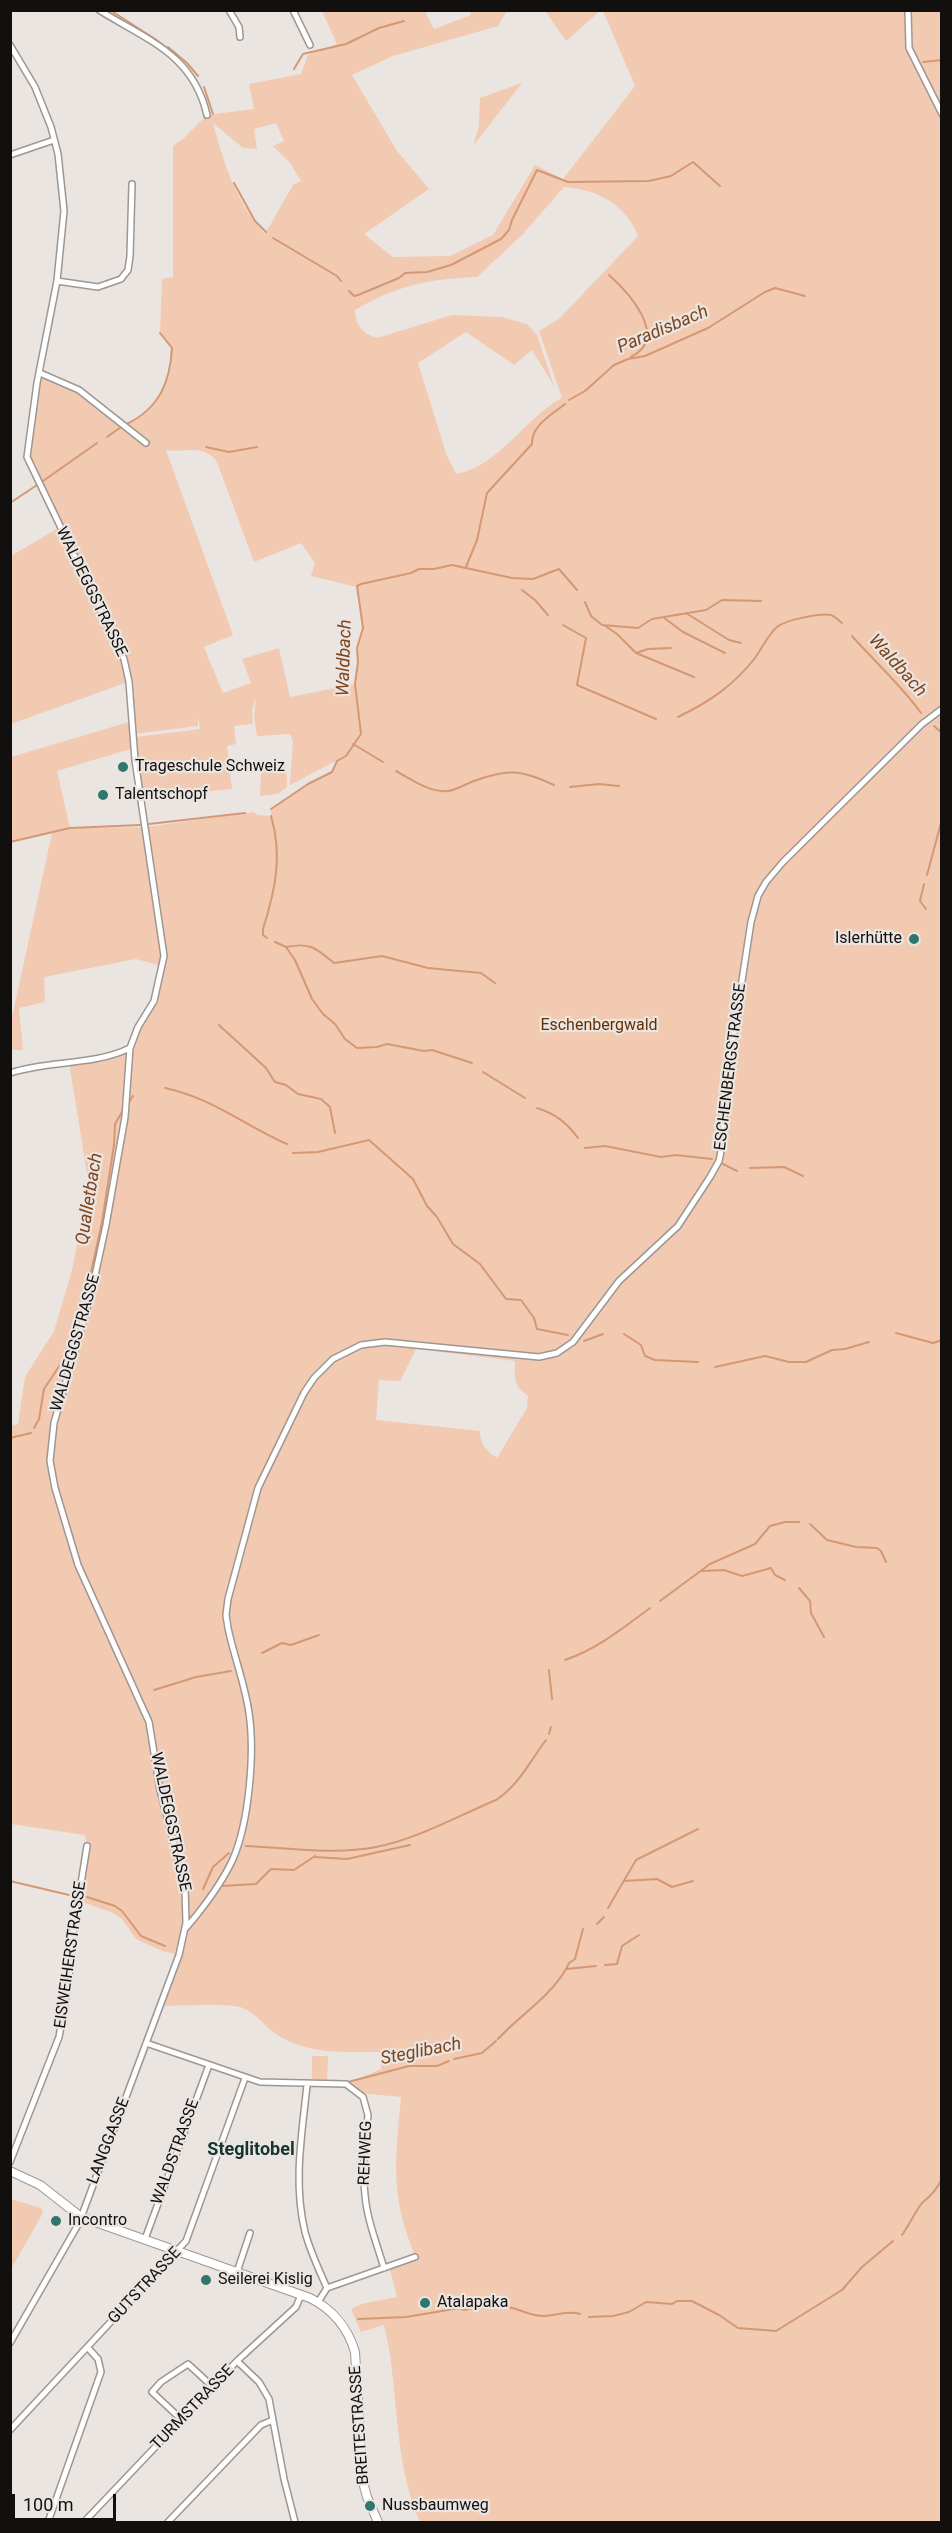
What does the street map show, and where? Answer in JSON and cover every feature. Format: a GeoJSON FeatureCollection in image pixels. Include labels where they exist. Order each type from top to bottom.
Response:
{"type":"FeatureCollection","features":[{"type":"Feature","properties":{"kind":"main road","name":"BREITESTRASSE"},"geometry":{"type":"LineString","coordinates":[[10,2171],[40,2185],[81,2217],[301,2295],[318,2302],[330,2311],[347,2334],[355,2352],[363,2482],[378,2523]]}},
{"type":"Feature","properties":{"kind":"street"},"geometry":{"type":"LineString","coordinates":[[99,10],[178,59],[199,88],[207,115]]}},
{"type":"Feature","properties":{"kind":"street"},"geometry":{"type":"LineString","coordinates":[[229,10],[239,27],[240,37]]}},
{"type":"Feature","properties":{"kind":"street"},"geometry":{"type":"LineString","coordinates":[[292,10],[310,45]]}},
{"type":"Feature","properties":{"kind":"street"},"geometry":{"type":"LineString","coordinates":[[908,14],[909,48],[942,114]]}},
{"type":"Feature","properties":{"kind":"street","name":"WALDEGGSTRASSE"},"geometry":{"type":"LineString","coordinates":[[10,45],[44,108],[54,140],[64,211],[57,281],[39,372],[27,457],[124,659],[129,682],[135,760],[164,951],[154,1002],[138,1027],[130,1048],[125,1114],[106,1225],[91,1294],[54,1423],[50,1461],[53,1480],[78,1565],[149,1722],[160,1790],[184,1881],[185,1930]]}},
{"type":"Feature","properties":{"kind":"street"},"geometry":{"type":"LineString","coordinates":[[10,155],[54,140]]}},
{"type":"Feature","properties":{"kind":"street"},"geometry":{"type":"LineString","coordinates":[[57,281],[98,287],[122,279],[128,270],[130,256],[132,184]]}},
{"type":"Feature","properties":{"kind":"street"},"geometry":{"type":"LineString","coordinates":[[39,372],[79,390],[146,443]]}},
{"type":"Feature","properties":{"kind":"street","name":"ESCHENBERGSTRASSE"},"geometry":{"type":"LineString","coordinates":[[185,1930],[232,1861],[240,1834],[250,1775],[250,1729],[242,1680],[228,1628],[227,1604],[256,1491],[304,1393],[314,1378],[333,1359],[354,1347],[370,1343],[406,1343],[539,1357],[557,1353],[573,1342],[619,1281],[678,1226],[718,1164],[724,1136],[726,1083],[751,922],[760,892],[773,873],[816,829],[922,723],[942,709]]}},
{"type":"Feature","properties":{"kind":"street"},"geometry":{"type":"LineString","coordinates":[[10,1073],[42,1065],[106,1057],[130,1048]]}},
{"type":"Feature","properties":{"kind":"street","name":"EISWEIHERSTRASSE"},"geometry":{"type":"LineString","coordinates":[[10,2162],[59,2037],[69,1982],[70,1952],[87,1846]]}},
{"type":"Feature","properties":{"kind":"street","name":"LANGGASSE"},"geometry":{"type":"LineString","coordinates":[[10,2343],[63,2253],[81,2217],[179,1955],[185,1930]]}},
{"type":"Feature","properties":{"kind":"street","name":"REHWEG"},"geometry":{"type":"LineString","coordinates":[[146,2043],[260,2082],[307,2085],[346,2084],[359,2093],[367,2106],[365,2196],[384,2268]]}},
{"type":"Feature","properties":{"kind":"street","name":"WALDSTRASSE"},"geometry":{"type":"LineString","coordinates":[[145,2239],[209,2066]]}},
{"type":"Feature","properties":{"kind":"street","name":"GUTSTRASSE"},"geometry":{"type":"LineString","coordinates":[[10,2430],[186,2241],[245,2078]]}},
{"type":"Feature","properties":{"kind":"street"},"geometry":{"type":"LineString","coordinates":[[307,2085],[299,2161],[300,2205],[305,2233],[327,2288]]}},
{"type":"Feature","properties":{"kind":"street"},"geometry":{"type":"LineString","coordinates":[[237,2272],[250,2233]]}},
{"type":"Feature","properties":{"kind":"street"},"geometry":{"type":"LineString","coordinates":[[318,2302],[327,2288],[415,2257]]}},
{"type":"Feature","properties":{"kind":"street","name":"TURMSTRASSE"},"geometry":{"type":"LineString","coordinates":[[84,2523],[237,2361],[296,2307],[301,2295]]}},
{"type":"Feature","properties":{"kind":"street"},"geometry":{"type":"LineString","coordinates":[[48,2523],[100,2372],[98,2359],[88,2348]]}},
{"type":"Feature","properties":{"kind":"street"},"geometry":{"type":"LineString","coordinates":[[237,2361],[266,2392],[295,2523]]}},
{"type":"Feature","properties":{"kind":"street"},"geometry":{"type":"LineString","coordinates":[[182,2420],[152,2392],[161,2382],[188,2364],[213,2387]]}},
{"type":"Feature","properties":{"kind":"street"},"geometry":{"type":"LineString","coordinates":[[168,2523],[261,2425],[273,2420]]}},
{"type":"Feature","properties":{"kind":"green space","name":"Eschenbergwald"},"geometry":{"type":"Polygon","coordinates":[[[322,11],[425,11],[434,29],[471,15],[470,11],[507,11],[498,26],[393,56],[352,75],[397,151],[429,189],[364,234],[393,257],[450,256],[493,235],[535,165],[563,179],[635,86],[603,11],[941,11],[941,2522],[420,2522],[403,2467],[391,2360],[384,2325],[361,2332],[351,2309],[361,2304],[397,2297],[389,2266],[415,2257],[403,2222],[397,2187],[396,2157],[401,2097],[359,2093],[346,2084],[381,2069],[380,2052],[326,2051],[301,2046],[276,2034],[248,2010],[236,2006],[160,2006],[179,1955],[162,1951],[136,1939],[122,1919],[113,1913],[79,1901],[87,1846],[85,1835],[11,1824],[11,1426],[18,1424],[25,1377],[54,1331],[72,1270],[89,1186],[69,1062],[96,1059],[130,1048],[151,1008],[162,966],[136,959],[44,977],[45,1002],[19,1008],[23,1050],[11,1050],[11,1022],[52,833],[11,842],[11,757],[132,721],[128,682],[11,724],[11,556],[60,527],[27,457],[40,373],[71,385],[126,427],[149,410],[168,377],[172,348],[160,333],[162,279],[173,277],[173,146],[207,115],[254,109],[249,84],[301,74],[308,55],[337,44],[322,11]],[[213,123],[227,168],[246,209],[265,234],[293,185],[301,181],[290,163],[273,146],[284,141],[276,123],[254,129],[257,149],[243,148],[213,123]],[[564,187],[522,235],[477,277],[444,279],[414,285],[385,295],[355,310],[361,328],[367,334],[377,338],[452,315],[502,317],[527,324],[537,335],[554,386],[532,350],[514,365],[466,332],[418,363],[446,453],[456,474],[486,462],[536,417],[562,398],[539,331],[559,319],[638,236],[626,215],[608,200],[587,191],[564,187]],[[166,450],[233,635],[204,647],[223,693],[251,683],[242,659],[279,648],[290,697],[355,684],[357,648],[363,628],[357,587],[311,576],[315,563],[301,543],[254,562],[217,462],[212,456],[200,451],[166,450]],[[256,697],[252,710],[253,724],[234,726],[236,744],[227,746],[232,789],[141,798],[136,737],[200,729],[198,715],[198,726],[134,734],[134,748],[57,771],[70,828],[146,827],[254,812],[257,815],[271,816],[271,809],[308,784],[332,772],[336,761],[290,785],[293,741],[290,734],[257,736],[254,717],[256,697]],[[416,1349],[400,1381],[379,1380],[376,1420],[480,1431],[484,1447],[497,1458],[527,1408],[528,1396],[519,1388],[516,1381],[515,1361],[416,1349]]]}},
{"type":"Feature","properties":{"kind":"green space"},"geometry":{"type":"Polygon","coordinates":[[[545,11],[600,11],[566,41],[545,11]]]}},
{"type":"Feature","properties":{"kind":"green space"},"geometry":{"type":"Polygon","coordinates":[[[522,83],[473,146],[479,126],[480,98],[522,83]]]}},
{"type":"Feature","properties":{"kind":"green space"},"geometry":{"type":"Polygon","coordinates":[[[286,767],[287,787],[278,794],[260,796],[261,770],[286,767]]]}},
{"type":"Feature","properties":{"kind":"green space"},"geometry":{"type":"Polygon","coordinates":[[[312,2056],[328,2056],[327,2080],[312,2079],[312,2056]]]}},
{"type":"Feature","properties":{"kind":"green space"},"geometry":{"type":"Polygon","coordinates":[[[11,2199],[41,2208],[43,2213],[11,2269],[11,2199]]]}},
{"type":"Feature","properties":{"kind":"waterway"},"geometry":{"type":"LineString","coordinates":[[110,10],[158,41]]}},
{"type":"Feature","properties":{"kind":"waterway"},"geometry":{"type":"LineString","coordinates":[[294,69],[303,54],[346,44],[379,28],[404,21]]}},
{"type":"Feature","properties":{"kind":"waterway"},"geometry":{"type":"LineString","coordinates":[[168,47],[198,76]]}},
{"type":"Feature","properties":{"kind":"waterway"},"geometry":{"type":"LineString","coordinates":[[923,62],[942,60]]}},
{"type":"Feature","properties":{"kind":"waterway"},"geometry":{"type":"LineString","coordinates":[[204,87],[213,114]]}},
{"type":"Feature","properties":{"kind":"waterway"},"geometry":{"type":"LineString","coordinates":[[349,291],[354,296],[358,295],[399,278],[405,273],[427,272],[451,265],[501,239],[509,230],[537,170],[568,182],[649,181],[671,176],[693,162],[720,186]]}},
{"type":"Feature","properties":{"kind":"waterway"},"geometry":{"type":"LineString","coordinates":[[234,183],[255,221],[266,232]]}},
{"type":"Feature","properties":{"kind":"waterway"},"geometry":{"type":"LineString","coordinates":[[273,238],[337,276],[341,281]]}},
{"type":"Feature","properties":{"kind":"waterway"},"geometry":{"type":"LineString","coordinates":[[609,275],[635,303],[646,327],[647,338],[642,348],[631,357]]}},
{"type":"Feature","properties":{"kind":"waterway","name":"Paradisbach"},"geometry":{"type":"LineString","coordinates":[[569,400],[585,391],[614,365],[628,359],[645,356],[708,328],[765,292],[775,288],[805,296]]}},
{"type":"Feature","properties":{"kind":"waterway"},"geometry":{"type":"LineString","coordinates":[[127,424],[138,418],[155,402],[169,372],[172,348],[160,333]]}},
{"type":"Feature","properties":{"kind":"waterway","name":"Paradisbach"},"geometry":{"type":"LineString","coordinates":[[466,567],[477,540],[487,493],[532,444],[538,426],[565,404]]}},
{"type":"Feature","properties":{"kind":"waterway"},"geometry":{"type":"LineString","coordinates":[[107,437],[121,427]]}},
{"type":"Feature","properties":{"kind":"waterway"},"geometry":{"type":"LineString","coordinates":[[43,481],[97,443]]}},
{"type":"Feature","properties":{"kind":"waterway"},"geometry":{"type":"LineString","coordinates":[[206,447],[229,452],[257,447]]}},
{"type":"Feature","properties":{"kind":"waterway"},"geometry":{"type":"LineString","coordinates":[[10,503],[37,485]]}},
{"type":"Feature","properties":{"kind":"waterway","name":"Waldbach"},"geometry":{"type":"LineString","coordinates":[[271,809],[308,784],[332,772],[337,761],[346,756],[361,734],[355,684],[357,648],[363,628],[357,586],[419,569],[434,569],[452,565],[512,578],[533,579],[559,569],[577,590]]}},
{"type":"Feature","properties":{"kind":"waterway","name":"Waldbach"},"geometry":{"type":"LineString","coordinates":[[522,590],[535,600],[548,615]]}},
{"type":"Feature","properties":{"kind":"waterway"},"geometry":{"type":"LineString","coordinates":[[585,602],[591,616],[602,625],[638,628],[652,619],[706,610],[722,600],[761,601]]}},
{"type":"Feature","properties":{"kind":"waterway"},"geometry":{"type":"LineString","coordinates":[[686,613],[729,640],[741,643]]}},
{"type":"Feature","properties":{"kind":"waterway","name":"Waldbach"},"geometry":{"type":"LineString","coordinates":[[678,717],[729,685],[747,668],[781,624],[819,615],[831,615],[842,623]]}},
{"type":"Feature","properties":{"kind":"waterway"},"geometry":{"type":"LineString","coordinates":[[663,617],[683,632],[725,653]]}},
{"type":"Feature","properties":{"kind":"waterway","name":"Waldbach"},"geometry":{"type":"LineString","coordinates":[[563,625],[586,638],[577,685],[656,719]]}},
{"type":"Feature","properties":{"kind":"waterway"},"geometry":{"type":"LineString","coordinates":[[604,625],[636,653],[694,677]]}},
{"type":"Feature","properties":{"kind":"waterway","name":"Waldbach"},"geometry":{"type":"LineString","coordinates":[[852,636],[921,713]]}},
{"type":"Feature","properties":{"kind":"waterway"},"geometry":{"type":"LineString","coordinates":[[636,653],[648,649],[671,648]]}},
{"type":"Feature","properties":{"kind":"waterway","name":"Waldbach"},"geometry":{"type":"LineString","coordinates":[[934,726],[942,733]]}},
{"type":"Feature","properties":{"kind":"waterway"},"geometry":{"type":"LineString","coordinates":[[353,744],[383,762]]}},
{"type":"Feature","properties":{"kind":"waterway"},"geometry":{"type":"LineString","coordinates":[[396,771],[420,785],[441,791],[451,790],[496,774],[515,772],[533,776],[554,785]]}},
{"type":"Feature","properties":{"kind":"waterway"},"geometry":{"type":"LineString","coordinates":[[570,787],[599,784],[619,786]]}},
{"type":"Feature","properties":{"kind":"waterway","name":"Waldbach"},"geometry":{"type":"LineString","coordinates":[[149,824],[245,813]]}},
{"type":"Feature","properties":{"kind":"waterway"},"geometry":{"type":"LineString","coordinates":[[267,938],[263,935],[263,929],[274,887],[277,859],[275,831],[271,816]]}},
{"type":"Feature","properties":{"kind":"waterway"},"geometry":{"type":"LineString","coordinates":[[927,875],[942,819]]}},
{"type":"Feature","properties":{"kind":"waterway","name":"Waldbach"},"geometry":{"type":"LineString","coordinates":[[10,842],[70,828],[140,825]]}},
{"type":"Feature","properties":{"kind":"waterway"},"geometry":{"type":"LineString","coordinates":[[924,884],[920,901],[926,909]]}},
{"type":"Feature","properties":{"kind":"waterway"},"geometry":{"type":"LineString","coordinates":[[275,942],[286,947],[295,960],[312,999],[323,1014],[335,1024],[345,1039],[357,1048],[387,1044],[424,1051],[432,1050],[472,1063]]}},
{"type":"Feature","properties":{"kind":"waterway"},"geometry":{"type":"LineString","coordinates":[[286,947],[307,946],[322,953],[334,963],[382,956],[428,968],[481,973],[495,983]]}},
{"type":"Feature","properties":{"kind":"waterway"},"geometry":{"type":"LineString","coordinates":[[219,1025],[266,1068],[275,1082],[286,1085],[298,1094],[321,1099],[330,1107],[335,1133]]}},
{"type":"Feature","properties":{"kind":"waterway"},"geometry":{"type":"LineString","coordinates":[[483,1072],[525,1098]]}},
{"type":"Feature","properties":{"kind":"waterway","name":"Qualletbach"},"geometry":{"type":"LineString","coordinates":[[165,1088],[213,1105],[287,1144]]}},
{"type":"Feature","properties":{"kind":"waterway","name":"Qualletbach"},"geometry":{"type":"LineString","coordinates":[[129,1102],[133,1096]]}},
{"type":"Feature","properties":{"kind":"waterway"},"geometry":{"type":"LineString","coordinates":[[537,1108],[560,1120],[578,1138]]}},
{"type":"Feature","properties":{"kind":"waterway","name":"Qualletbach"},"geometry":{"type":"LineString","coordinates":[[87,1291],[102,1222],[115,1124],[122,1112]]}},
{"type":"Feature","properties":{"kind":"waterway","name":"Qualletbach"},"geometry":{"type":"LineString","coordinates":[[293,1153],[318,1152],[369,1140],[413,1179],[427,1206],[437,1217],[453,1244],[480,1264],[506,1299],[521,1300],[534,1318],[537,1329],[568,1335]]}},
{"type":"Feature","properties":{"kind":"waterway"},"geometry":{"type":"LineString","coordinates":[[585,1148],[605,1146],[661,1157],[676,1155],[712,1159]]}},
{"type":"Feature","properties":{"kind":"waterway"},"geometry":{"type":"LineString","coordinates":[[723,1164],[737,1171]]}},
{"type":"Feature","properties":{"kind":"waterway"},"geometry":{"type":"LineString","coordinates":[[750,1168],[784,1167],[803,1176]]}},
{"type":"Feature","properties":{"kind":"waterway","name":"Qualletbach"},"geometry":{"type":"LineString","coordinates":[[34,1428],[39,1419],[44,1389],[62,1362],[85,1297]]}},
{"type":"Feature","properties":{"kind":"waterway","name":"Qualletbach"},"geometry":{"type":"LineString","coordinates":[[896,1333],[933,1343],[942,1340]]}},
{"type":"Feature","properties":{"kind":"waterway","name":"Qualletbach"},"geometry":{"type":"LineString","coordinates":[[584,1341],[603,1334]]}},
{"type":"Feature","properties":{"kind":"waterway","name":"Qualletbach"},"geometry":{"type":"LineString","coordinates":[[624,1334],[641,1345],[645,1356],[655,1360],[698,1362]]}},
{"type":"Feature","properties":{"kind":"waterway","name":"Qualletbach"},"geometry":{"type":"LineString","coordinates":[[715,1367],[765,1356],[789,1362],[806,1362],[832,1350],[869,1342]]}},
{"type":"Feature","properties":{"kind":"waterway","name":"Qualletbach"},"geometry":{"type":"LineString","coordinates":[[10,1438],[31,1433]]}},
{"type":"Feature","properties":{"kind":"waterway"},"geometry":{"type":"LineString","coordinates":[[660,1601],[710,1564],[755,1544],[770,1526],[785,1522],[799,1522]]}},
{"type":"Feature","properties":{"kind":"waterway"},"geometry":{"type":"LineString","coordinates":[[810,1524],[827,1540],[856,1547],[877,1548],[886,1562]]}},
{"type":"Feature","properties":{"kind":"waterway"},"geometry":{"type":"LineString","coordinates":[[702,1571],[724,1570],[742,1576],[771,1568],[775,1575],[785,1580]]}},
{"type":"Feature","properties":{"kind":"waterway"},"geometry":{"type":"LineString","coordinates":[[799,1588],[810,1601],[811,1613],[824,1637]]}},
{"type":"Feature","properties":{"kind":"waterway"},"geometry":{"type":"LineString","coordinates":[[565,1660],[599,1644],[650,1608]]}},
{"type":"Feature","properties":{"kind":"waterway"},"geometry":{"type":"LineString","coordinates":[[262,1653],[282,1643],[291,1645],[319,1635]]}},
{"type":"Feature","properties":{"kind":"waterway"},"geometry":{"type":"LineString","coordinates":[[549,1670],[552,1699]]}},
{"type":"Feature","properties":{"kind":"waterway"},"geometry":{"type":"LineString","coordinates":[[154,1690],[196,1677],[231,1671]]}},
{"type":"Feature","properties":{"kind":"waterway"},"geometry":{"type":"LineString","coordinates":[[549,1734],[551,1727]]}},
{"type":"Feature","properties":{"kind":"waterway"},"geometry":{"type":"LineString","coordinates":[[246,1846],[344,1850],[376,1847],[407,1839],[496,1800],[518,1780],[546,1740]]}},
{"type":"Feature","properties":{"kind":"waterway"},"geometry":{"type":"LineString","coordinates":[[608,1908],[636,1860],[698,1829]]}},
{"type":"Feature","properties":{"kind":"waterway"},"geometry":{"type":"LineString","coordinates":[[314,1857],[347,1859],[410,1845]]}},
{"type":"Feature","properties":{"kind":"waterway"},"geometry":{"type":"LineString","coordinates":[[203,1889],[213,1867],[229,1853]]}},
{"type":"Feature","properties":{"kind":"waterway"},"geometry":{"type":"LineString","coordinates":[[221,1886],[256,1884],[271,1869],[294,1870],[315,1856]]}},
{"type":"Feature","properties":{"kind":"waterway"},"geometry":{"type":"LineString","coordinates":[[624,1881],[657,1879],[672,1887],[693,1881]]}},
{"type":"Feature","properties":{"kind":"waterway"},"geometry":{"type":"LineString","coordinates":[[10,1881],[69,1895]]}},
{"type":"Feature","properties":{"kind":"waterway"},"geometry":{"type":"LineString","coordinates":[[87,1897],[115,1906],[122,1911],[141,1936],[165,1946]]}},
{"type":"Feature","properties":{"kind":"waterway"},"geometry":{"type":"LineString","coordinates":[[597,1924],[604,1917]]}},
{"type":"Feature","properties":{"kind":"waterway"},"geometry":{"type":"LineString","coordinates":[[566,1969],[575,1959],[583,1929]]}},
{"type":"Feature","properties":{"kind":"waterway"},"geometry":{"type":"LineString","coordinates":[[605,1965],[617,1964],[622,1946],[639,1935]]}},
{"type":"Feature","properties":{"kind":"waterway","name":"Steglibach"},"geometry":{"type":"LineString","coordinates":[[498,2039],[543,1998],[566,1969],[596,1966]]}},
{"type":"Feature","properties":{"kind":"waterway","name":"Steglibach"},"geometry":{"type":"LineString","coordinates":[[454,2059],[482,2053],[496,2041]]}},
{"type":"Feature","properties":{"kind":"waterway","name":"Steglibach"},"geometry":{"type":"LineString","coordinates":[[348,2082],[409,2066],[437,2066],[449,2061]]}},
{"type":"Feature","properties":{"kind":"waterway"},"geometry":{"type":"LineString","coordinates":[[902,2235],[921,2204],[934,2192],[942,2179]]}},
{"type":"Feature","properties":{"kind":"waterway"},"geometry":{"type":"LineString","coordinates":[[589,2317],[613,2316],[629,2312],[646,2302],[672,2304],[677,2301],[692,2301],[738,2328],[776,2331],[842,2290],[862,2267],[893,2241]]}},
{"type":"Feature","properties":{"kind":"waterway"},"geometry":{"type":"LineString","coordinates":[[358,2319],[406,2317],[460,2308],[464,2310],[490,2306],[510,2307],[539,2316],[580,2314]]}},
{"type":"Feature","properties":{"kind":"place","name":"Trageschule Schweiz"},"geometry":{"type":"Point","coordinates":[123,767]}},
{"type":"Feature","properties":{"kind":"place","name":"Talentschopf"},"geometry":{"type":"Point","coordinates":[103,795]}},
{"type":"Feature","properties":{"kind":"place","name":"Islerhütte"},"geometry":{"type":"Point","coordinates":[914,939]}},
{"type":"Feature","properties":{"kind":"place","name":"Incontro"},"geometry":{"type":"Point","coordinates":[56,2221]}},
{"type":"Feature","properties":{"kind":"place","name":"Seilerei Kislig"},"geometry":{"type":"Point","coordinates":[206,2280]}},
{"type":"Feature","properties":{"kind":"place","name":"Atalapaka"},"geometry":{"type":"Point","coordinates":[425,2303]}},
{"type":"Feature","properties":{"kind":"place","name":"Nussbaumweg"},"geometry":{"type":"Point","coordinates":[370,2506]}},
{"type":"Feature","properties":{"kind":"district","name":"Steglitobel"},"geometry":{"type":"Point","coordinates":[251,2150]}}]}
